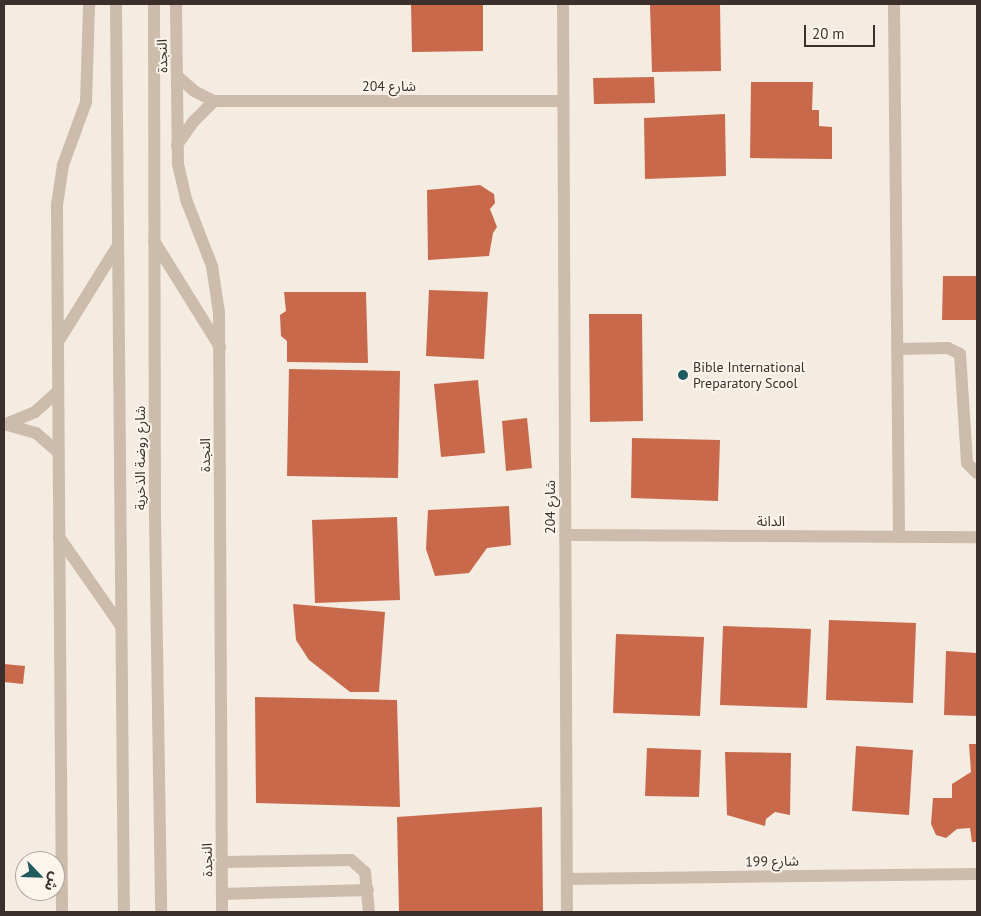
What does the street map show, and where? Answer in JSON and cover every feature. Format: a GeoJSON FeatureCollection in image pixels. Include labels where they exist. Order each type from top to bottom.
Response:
{"type":"FeatureCollection","features":[{"type":"Feature","properties":{"kind":"street"},"geometry":{"type":"LineString","coordinates":[[62,912],[57,198],[62,165],[88,93],[88,4]]}},
{"type":"Feature","properties":{"kind":"street","name":"شارع روضة الذخرية"},"geometry":{"type":"LineString","coordinates":[[116,4],[124,912]]}},
{"type":"Feature","properties":{"kind":"street","name":"شارع روضة الذخرية"},"geometry":{"type":"LineString","coordinates":[[154,4],[154,241],[161,912]]}},
{"type":"Feature","properties":{"kind":"street","name":"النجدة"},"geometry":{"type":"LineString","coordinates":[[176,4],[177,145],[181,183],[204,243],[217,289],[220,347],[222,912]]}},
{"type":"Feature","properties":{"kind":"street","name":"شارع 204"},"geometry":{"type":"LineString","coordinates":[[563,4],[567,912]]}},
{"type":"Feature","properties":{"kind":"street"},"geometry":{"type":"LineString","coordinates":[[894,4],[899,537]]}},
{"type":"Feature","properties":{"kind":"street","name":"شارع 204"},"geometry":{"type":"LineString","coordinates":[[177,76],[194,91],[214,101],[564,101]]}},
{"type":"Feature","properties":{"kind":"street"},"geometry":{"type":"LineString","coordinates":[[177,145],[194,121],[214,101]]}},
{"type":"Feature","properties":{"kind":"street"},"geometry":{"type":"LineString","coordinates":[[154,241],[220,347]]}},
{"type":"Feature","properties":{"kind":"street"},"geometry":{"type":"LineString","coordinates":[[58,342],[117,248]]}},
{"type":"Feature","properties":{"kind":"street"},"geometry":{"type":"LineString","coordinates":[[897,349],[948,348],[960,354],[967,463],[977,473]]}},
{"type":"Feature","properties":{"kind":"street"},"geometry":{"type":"LineString","coordinates":[[6,424],[35,412],[58,391]]}},
{"type":"Feature","properties":{"kind":"street"},"geometry":{"type":"LineString","coordinates":[[6,424],[36,433],[59,453]]}},
{"type":"Feature","properties":{"kind":"street","name":"الدانة"},"geometry":{"type":"LineString","coordinates":[[565,535],[977,537]]}},
{"type":"Feature","properties":{"kind":"street"},"geometry":{"type":"LineString","coordinates":[[59,537],[121,626]]}},
{"type":"Feature","properties":{"kind":"street"},"geometry":{"type":"LineString","coordinates":[[222,862],[351,860],[365,872],[369,912]]}},
{"type":"Feature","properties":{"kind":"street","name":"شارع 199"},"geometry":{"type":"LineString","coordinates":[[567,879],[977,874]]}},
{"type":"Feature","properties":{"kind":"street"},"geometry":{"type":"LineString","coordinates":[[222,894],[368,890]]}},
{"type":"Feature","properties":{"kind":"building"},"geometry":{"type":"Polygon","coordinates":[[[411,4],[483,4],[483,51],[412,52],[411,4]]]}},
{"type":"Feature","properties":{"kind":"building"},"geometry":{"type":"Polygon","coordinates":[[[720,4],[721,71],[652,72],[650,5],[720,4]]]}},
{"type":"Feature","properties":{"kind":"building"},"geometry":{"type":"Polygon","coordinates":[[[654,77],[655,103],[594,104],[593,78],[654,77]]]}},
{"type":"Feature","properties":{"kind":"building"},"geometry":{"type":"Polygon","coordinates":[[[751,82],[813,82],[812,110],[819,110],[819,126],[832,127],[832,159],[750,158],[751,82]]]}},
{"type":"Feature","properties":{"kind":"building"},"geometry":{"type":"Polygon","coordinates":[[[725,114],[726,176],[645,179],[644,118],[725,114]]]}},
{"type":"Feature","properties":{"kind":"building"},"geometry":{"type":"Polygon","coordinates":[[[480,185],[494,194],[495,203],[490,209],[497,227],[493,233],[489,256],[428,260],[427,190],[480,185]]]}},
{"type":"Feature","properties":{"kind":"building"},"geometry":{"type":"Polygon","coordinates":[[[943,276],[977,276],[977,320],[942,320],[943,276]]]}},
{"type":"Feature","properties":{"kind":"building"},"geometry":{"type":"Polygon","coordinates":[[[429,290],[488,292],[484,359],[426,356],[429,290]]]}},
{"type":"Feature","properties":{"kind":"building"},"geometry":{"type":"Polygon","coordinates":[[[284,292],[366,292],[368,363],[287,362],[287,341],[281,336],[280,315],[286,311],[284,292]]]}},
{"type":"Feature","properties":{"kind":"building"},"geometry":{"type":"Polygon","coordinates":[[[589,314],[642,314],[643,421],[590,422],[589,314]]]}},
{"type":"Feature","properties":{"kind":"building"},"geometry":{"type":"Polygon","coordinates":[[[289,369],[400,371],[398,478],[287,476],[289,369]]]}},
{"type":"Feature","properties":{"kind":"building"},"geometry":{"type":"Polygon","coordinates":[[[478,380],[485,453],[441,457],[434,384],[478,380]]]}},
{"type":"Feature","properties":{"kind":"building"},"geometry":{"type":"Polygon","coordinates":[[[527,418],[532,468],[506,471],[502,421],[527,418]]]}},
{"type":"Feature","properties":{"kind":"building"},"geometry":{"type":"Polygon","coordinates":[[[632,438],[720,440],[718,501],[631,498],[632,438]]]}},
{"type":"Feature","properties":{"kind":"building"},"geometry":{"type":"Polygon","coordinates":[[[509,506],[511,545],[487,548],[469,573],[435,576],[426,549],[428,510],[509,506]]]}},
{"type":"Feature","properties":{"kind":"building"},"geometry":{"type":"Polygon","coordinates":[[[397,517],[400,600],[315,603],[312,520],[397,517]]]}},
{"type":"Feature","properties":{"kind":"building"},"geometry":{"type":"Polygon","coordinates":[[[293,604],[385,612],[379,692],[350,692],[309,660],[296,640],[293,604]]]}},
{"type":"Feature","properties":{"kind":"building"},"geometry":{"type":"Polygon","coordinates":[[[829,620],[916,623],[913,703],[826,700],[829,620]]]}},
{"type":"Feature","properties":{"kind":"building"},"geometry":{"type":"Polygon","coordinates":[[[723,626],[811,629],[807,708],[720,705],[723,626]]]}},
{"type":"Feature","properties":{"kind":"building"},"geometry":{"type":"Polygon","coordinates":[[[616,634],[704,637],[700,716],[613,713],[616,634]]]}},
{"type":"Feature","properties":{"kind":"building"},"geometry":{"type":"Polygon","coordinates":[[[946,651],[977,653],[977,716],[944,715],[946,651]]]}},
{"type":"Feature","properties":{"kind":"building"},"geometry":{"type":"Polygon","coordinates":[[[4,664],[25,666],[23,684],[4,682],[4,664]]]}},
{"type":"Feature","properties":{"kind":"building"},"geometry":{"type":"Polygon","coordinates":[[[255,697],[397,700],[400,807],[256,803],[255,697]]]}},
{"type":"Feature","properties":{"kind":"building"},"geometry":{"type":"Polygon","coordinates":[[[969,744],[977,744],[977,842],[972,842],[970,828],[957,829],[946,838],[936,835],[931,824],[933,798],[952,798],[952,784],[971,772],[969,744]]]}},
{"type":"Feature","properties":{"kind":"building"},"geometry":{"type":"Polygon","coordinates":[[[856,746],[913,750],[909,815],[852,811],[856,746]]]}},
{"type":"Feature","properties":{"kind":"building"},"geometry":{"type":"Polygon","coordinates":[[[647,748],[701,750],[699,797],[645,796],[647,748]]]}},
{"type":"Feature","properties":{"kind":"building"},"geometry":{"type":"Polygon","coordinates":[[[725,752],[791,753],[790,815],[775,812],[766,819],[765,826],[727,815],[725,752]]]}},
{"type":"Feature","properties":{"kind":"building"},"geometry":{"type":"Polygon","coordinates":[[[542,807],[543,912],[399,912],[397,817],[542,807]]]}},
{"type":"Feature","properties":{"kind":"place","name":"Bible International Preparatory Scool"},"geometry":{"type":"Point","coordinates":[683,375]}}]}
